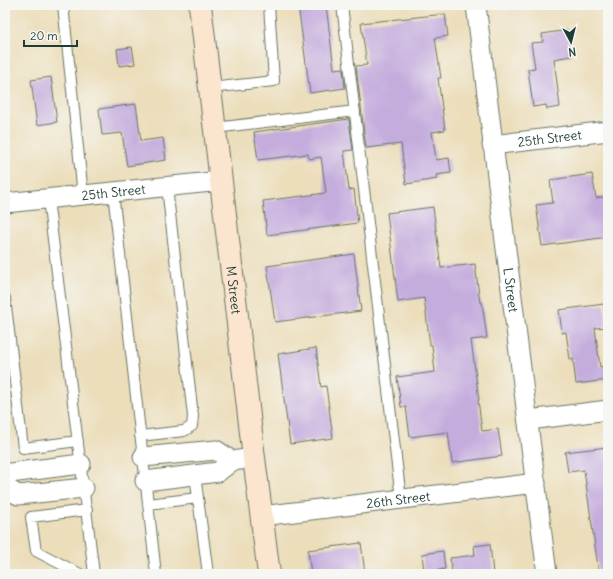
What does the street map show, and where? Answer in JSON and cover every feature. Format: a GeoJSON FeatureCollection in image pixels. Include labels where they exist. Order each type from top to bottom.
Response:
{"type":"FeatureCollection","features":[{"type":"Feature","properties":{"kind":"street","name":"M Street"},"geometry":{"type":"LineString","coordinates":[[200,5],[269,574]]}},
{"type":"Feature","properties":{"kind":"street","name":"L Street"},"geometry":{"type":"LineString","coordinates":[[476,5],[492,145],[547,574]]}},
{"type":"Feature","properties":{"kind":"street","name":"25th Street"},"geometry":{"type":"LineString","coordinates":[[492,145],[608,131]]}},
{"type":"Feature","properties":{"kind":"street","name":"25th Street"},"geometry":{"type":"LineString","coordinates":[[5,203],[221,181]]}},
{"type":"Feature","properties":{"kind":"street"},"geometry":{"type":"LineString","coordinates":[[528,420],[608,410]]}},
{"type":"Feature","properties":{"kind":"street"},"geometry":{"type":"LineString","coordinates":[[143,457],[216,450],[232,461]]}},
{"type":"Feature","properties":{"kind":"street"},"geometry":{"type":"LineString","coordinates":[[145,482],[218,472],[232,461],[254,458]]}},
{"type":"Feature","properties":{"kind":"street"},"geometry":{"type":"LineString","coordinates":[[5,478],[10,473],[81,464]]}},
{"type":"Feature","properties":{"kind":"street","name":"26th Street"},"geometry":{"type":"LineString","coordinates":[[261,516],[536,483]]}},
{"type":"Feature","properties":{"kind":"street"},"geometry":{"type":"LineString","coordinates":[[5,487],[18,495],[84,488]]}},
{"type":"Feature","properties":{"kind":"lane"},"geometry":{"type":"LineString","coordinates":[[63,5],[83,195]]}},
{"type":"Feature","properties":{"kind":"lane"},"geometry":{"type":"LineString","coordinates":[[210,88],[274,81],[269,5]]}},
{"type":"Feature","properties":{"kind":"lane"},"geometry":{"type":"LineString","coordinates":[[342,5],[401,499]]}},
{"type":"Feature","properties":{"kind":"lane"},"geometry":{"type":"LineString","coordinates":[[215,128],[355,111]]}},
{"type":"Feature","properties":{"kind":"lane"},"geometry":{"type":"LineString","coordinates":[[140,436],[184,431],[192,426],[193,416],[167,186]]}},
{"type":"Feature","properties":{"kind":"lane"},"geometry":{"type":"LineString","coordinates":[[113,192],[156,574]]}},
{"type":"Feature","properties":{"kind":"lane"},"geometry":{"type":"LineString","coordinates":[[48,199],[94,574]]}},
{"type":"Feature","properties":{"kind":"lane"},"geometry":{"type":"LineString","coordinates":[[5,298],[23,448],[78,441]]}},
{"type":"Feature","properties":{"kind":"lane"},"geometry":{"type":"LineString","coordinates":[[195,475],[208,574]]}},
{"type":"Feature","properties":{"kind":"lane"},"geometry":{"type":"LineString","coordinates":[[148,504],[198,498]]}},
{"type":"Feature","properties":{"kind":"lane"},"geometry":{"type":"LineString","coordinates":[[80,574],[36,551],[31,517],[87,510]]}},
{"type":"Feature","properties":{"kind":"building"},"geometry":{"type":"Polygon","coordinates":[[[298,5],[326,5],[334,69],[343,68],[345,88],[310,93],[298,5]]]}},
{"type":"Feature","properties":{"kind":"building"},"geometry":{"type":"Polygon","coordinates":[[[445,14],[448,36],[435,38],[441,78],[438,78],[445,130],[432,132],[436,160],[449,158],[451,173],[436,175],[437,179],[406,184],[401,144],[366,148],[356,66],[367,65],[361,23],[445,14]]]}},
{"type":"Feature","properties":{"kind":"building"},"geometry":{"type":"Polygon","coordinates":[[[568,30],[571,56],[554,59],[560,107],[547,109],[546,105],[533,107],[528,69],[535,68],[531,43],[543,42],[542,34],[568,30]]]}},
{"type":"Feature","properties":{"kind":"building"},"geometry":{"type":"Polygon","coordinates":[[[132,47],[135,64],[119,66],[117,49],[132,47]]]}},
{"type":"Feature","properties":{"kind":"building"},"geometry":{"type":"Polygon","coordinates":[[[51,77],[57,122],[37,125],[31,80],[51,77]]]}},
{"type":"Feature","properties":{"kind":"building"},"geometry":{"type":"Polygon","coordinates":[[[136,104],[141,141],[163,138],[166,160],[127,166],[122,133],[102,135],[99,109],[136,104]]]}},
{"type":"Feature","properties":{"kind":"building"},"geometry":{"type":"Polygon","coordinates":[[[349,119],[353,150],[344,151],[349,190],[354,189],[358,223],[267,235],[263,201],[326,193],[321,157],[309,159],[308,154],[258,160],[254,132],[349,119]]]}},
{"type":"Feature","properties":{"kind":"building"},"geometry":{"type":"Polygon","coordinates":[[[592,174],[596,198],[608,196],[608,237],[542,246],[536,205],[553,203],[550,180],[592,174]]]}},
{"type":"Feature","properties":{"kind":"building"},"geometry":{"type":"Polygon","coordinates":[[[433,207],[441,268],[475,264],[487,338],[471,340],[482,431],[498,429],[502,456],[452,463],[448,432],[410,437],[406,407],[401,407],[397,377],[435,372],[424,298],[398,302],[387,213],[433,207]]]}},
{"type":"Feature","properties":{"kind":"building"},"geometry":{"type":"Polygon","coordinates":[[[354,254],[361,311],[275,322],[267,266],[354,254]]]}},
{"type":"Feature","properties":{"kind":"building"},"geometry":{"type":"Polygon","coordinates":[[[604,304],[607,327],[595,328],[600,367],[608,366],[608,380],[576,384],[573,359],[570,359],[566,332],[562,333],[559,310],[604,304]]]}},
{"type":"Feature","properties":{"kind":"building"},"geometry":{"type":"Polygon","coordinates":[[[316,348],[321,387],[326,386],[333,438],[290,444],[278,354],[316,348]]]}},
{"type":"Feature","properties":{"kind":"building"},"geometry":{"type":"Polygon","coordinates":[[[608,447],[608,574],[599,574],[584,470],[568,472],[565,452],[608,447]]]}},
{"type":"Feature","properties":{"kind":"building"},"geometry":{"type":"Polygon","coordinates":[[[361,543],[365,574],[311,574],[308,550],[361,543]]]}},
{"type":"Feature","properties":{"kind":"building"},"geometry":{"type":"Polygon","coordinates":[[[490,544],[493,574],[452,574],[450,558],[475,555],[474,546],[490,544]]]}},
{"type":"Feature","properties":{"kind":"building"},"geometry":{"type":"Polygon","coordinates":[[[443,551],[445,569],[424,572],[422,554],[443,551]]]}}]}
